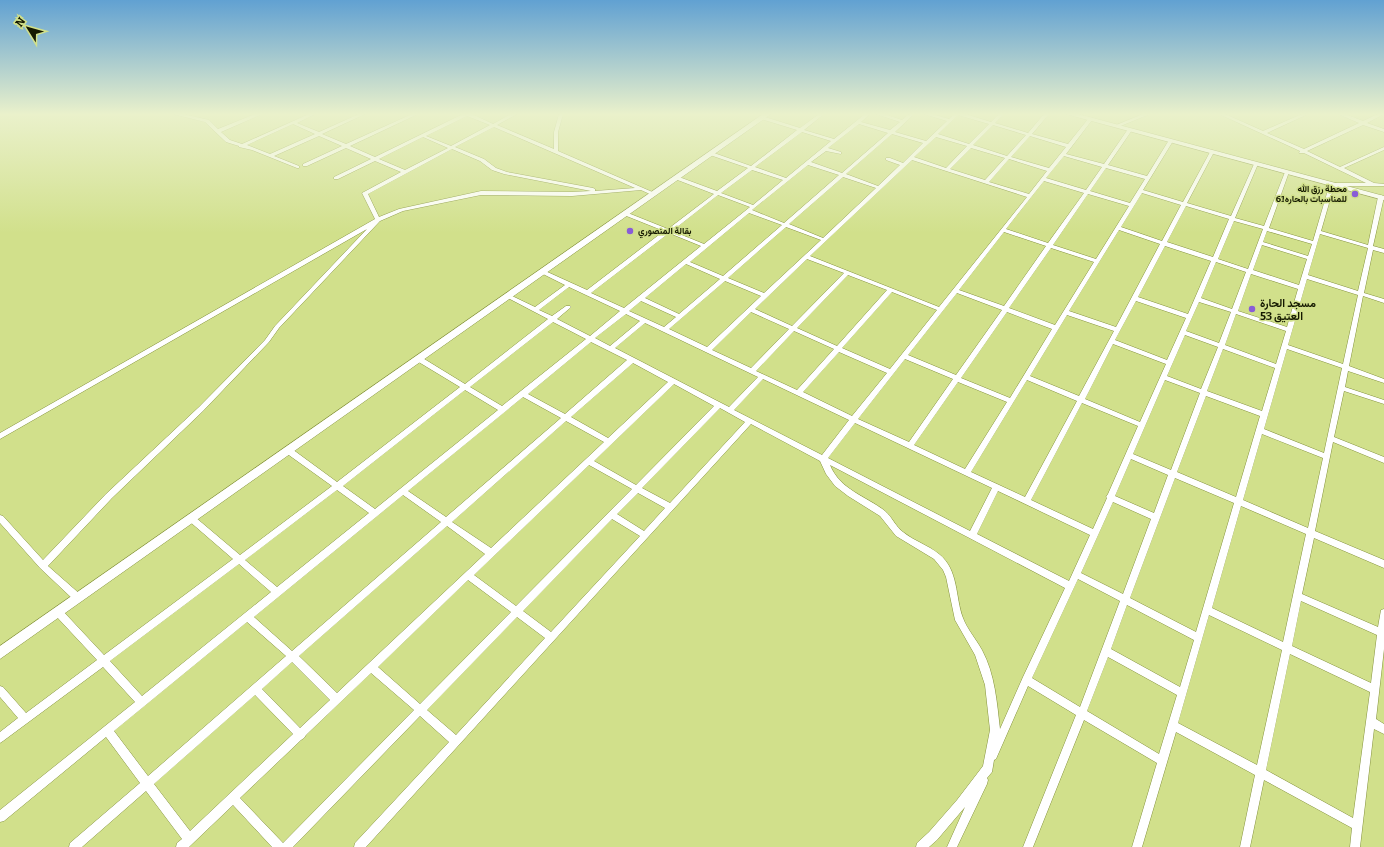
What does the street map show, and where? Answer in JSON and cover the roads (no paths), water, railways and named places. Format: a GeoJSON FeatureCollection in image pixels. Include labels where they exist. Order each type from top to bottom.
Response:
{"type":"FeatureCollection","features":[{"type":"Feature","properties":{"kind":"main road"},"geometry":{"type":"LineString","coordinates":[[0,653],[712,154]]}},
{"type":"Feature","properties":{"kind":"main road"},"geometry":{"type":"LineString","coordinates":[[1218,154],[1383,197]]}},
{"type":"Feature","properties":{"kind":"street"},"geometry":{"type":"LineString","coordinates":[[262,154],[297,168]]}},
{"type":"Feature","properties":{"kind":"street"},"geometry":{"type":"LineString","coordinates":[[269,156],[275,154]]}},
{"type":"Feature","properties":{"kind":"street"},"geometry":{"type":"LineString","coordinates":[[305,165],[332,154]]}},
{"type":"Feature","properties":{"kind":"street"},"geometry":{"type":"LineString","coordinates":[[362,154],[404,172]]}},
{"type":"Feature","properties":{"kind":"street"},"geometry":{"type":"LineString","coordinates":[[336,178],[386,154]]}},
{"type":"Feature","properties":{"kind":"street"},"geometry":{"type":"LineString","coordinates":[[378,220],[365,193],[439,154]]}},
{"type":"Feature","properties":{"kind":"street"},"geometry":{"type":"LineString","coordinates":[[465,154],[482,160],[494,169],[506,174],[559,185],[608,192]]}},
{"type":"Feature","properties":{"kind":"street"},"geometry":{"type":"LineString","coordinates":[[557,154],[654,194]]}},
{"type":"Feature","properties":{"kind":"street"},"geometry":{"type":"LineString","coordinates":[[712,154],[787,180]]}},
{"type":"Feature","properties":{"kind":"street"},"geometry":{"type":"LineString","coordinates":[[587,293],[771,154]]}},
{"type":"Feature","properties":{"kind":"street"},"geometry":{"type":"LineString","coordinates":[[0,817],[820,154]]}},
{"type":"Feature","properties":{"kind":"street"},"geometry":{"type":"LineString","coordinates":[[665,330],[867,154]]}},
{"type":"Feature","properties":{"kind":"street"},"geometry":{"type":"LineString","coordinates":[[708,350],[916,154]]}},
{"type":"Feature","properties":{"kind":"street"},"geometry":{"type":"LineString","coordinates":[[946,170],[963,154]]}},
{"type":"Feature","properties":{"kind":"street"},"geometry":{"type":"LineString","coordinates":[[995,154],[1049,170]]}},
{"type":"Feature","properties":{"kind":"street"},"geometry":{"type":"LineString","coordinates":[[986,182],[1013,154]]}},
{"type":"Feature","properties":{"kind":"street"},"geometry":{"type":"LineString","coordinates":[[823,458],[1062,154],[1148,178]]}},
{"type":"Feature","properties":{"kind":"street"},"geometry":{"type":"LineString","coordinates":[[910,446],[1114,154]]}},
{"type":"Feature","properties":{"kind":"street"},"geometry":{"type":"LineString","coordinates":[[967,473],[1163,154]]}},
{"type":"Feature","properties":{"kind":"street"},"geometry":{"type":"LineString","coordinates":[[1027,501],[1211,154]]}},
{"type":"Feature","properties":{"kind":"street"},"geometry":{"type":"LineString","coordinates":[[1308,154],[1374,185]]}},
{"type":"Feature","properties":{"kind":"street"},"geometry":{"type":"LineString","coordinates":[[1341,168],[1372,154]]}},
{"type":"Feature","properties":{"kind":"street"},"geometry":{"type":"LineString","coordinates":[[911,158],[1029,196]]}},
{"type":"Feature","properties":{"kind":"street"},"geometry":{"type":"LineString","coordinates":[[888,159],[904,165]]}},
{"type":"Feature","properties":{"kind":"street"},"geometry":{"type":"LineString","coordinates":[[808,163],[880,188]]}},
{"type":"Feature","properties":{"kind":"street"},"geometry":{"type":"LineString","coordinates":[[952,847],[1026,680],[1095,534],[1256,164]]}},
{"type":"Feature","properties":{"kind":"street"},"geometry":{"type":"LineString","coordinates":[[1028,847],[1082,713],[1287,172]]}},
{"type":"Feature","properties":{"kind":"street"},"geometry":{"type":"LineString","coordinates":[[677,178],[754,207]]}},
{"type":"Feature","properties":{"kind":"street"},"geometry":{"type":"LineString","coordinates":[[1043,178],[1131,205]]}},
{"type":"Feature","properties":{"kind":"street"},"geometry":{"type":"LineString","coordinates":[[1137,847],[1332,184],[1384,185]]}},
{"type":"Feature","properties":{"kind":"street"},"geometry":{"type":"LineString","coordinates":[[0,436],[378,220],[401,210],[481,193],[536,195],[640,189]]}},
{"type":"Feature","properties":{"kind":"street"},"geometry":{"type":"LineString","coordinates":[[1140,191],[1315,243]]}},
{"type":"Feature","properties":{"kind":"street"},"geometry":{"type":"LineString","coordinates":[[1245,847],[1345,367],[1383,197]]}},
{"type":"Feature","properties":{"kind":"street"},"geometry":{"type":"LineString","coordinates":[[749,211],[825,240]]}},
{"type":"Feature","properties":{"kind":"street"},"geometry":{"type":"LineString","coordinates":[[626,214],[705,246]]}},
{"type":"Feature","properties":{"kind":"street"},"geometry":{"type":"LineString","coordinates":[[43,566],[109,496],[206,404],[267,341],[277,327],[378,220]]}},
{"type":"Feature","properties":{"kind":"street"},"geometry":{"type":"LineString","coordinates":[[1117,228],[1302,288]]}},
{"type":"Feature","properties":{"kind":"street"},"geometry":{"type":"LineString","coordinates":[[1003,230],[1097,261]]}},
{"type":"Feature","properties":{"kind":"street"},"geometry":{"type":"LineString","coordinates":[[1318,232],[1384,251]]}},
{"type":"Feature","properties":{"kind":"street"},"geometry":{"type":"LineString","coordinates":[[1260,242],[1310,258]]}},
{"type":"Feature","properties":{"kind":"street"},"geometry":{"type":"LineString","coordinates":[[807,257],[940,309]]}},
{"type":"Feature","properties":{"kind":"street"},"geometry":{"type":"LineString","coordinates":[[686,262],[765,296]]}},
{"type":"Feature","properties":{"kind":"street"},"geometry":{"type":"LineString","coordinates":[[543,272],[1095,534]]}},
{"type":"Feature","properties":{"kind":"street"},"geometry":{"type":"LineString","coordinates":[[752,371],[847,273]]}},
{"type":"Feature","properties":{"kind":"street"},"geometry":{"type":"LineString","coordinates":[[1305,276],[1384,301]]}},
{"type":"Feature","properties":{"kind":"street"},"geometry":{"type":"LineString","coordinates":[[535,310],[569,284]]}},
{"type":"Feature","properties":{"kind":"street"},"geometry":{"type":"LineString","coordinates":[[798,393],[891,290]]}},
{"type":"Feature","properties":{"kind":"street"},"geometry":{"type":"LineString","coordinates":[[955,290],[1056,328]]}},
{"type":"Feature","properties":{"kind":"street"},"geometry":{"type":"LineString","coordinates":[[508,296],[1070,586]]}},
{"type":"Feature","properties":{"kind":"street"},"geometry":{"type":"LineString","coordinates":[[641,298],[680,317]]}},
{"type":"Feature","properties":{"kind":"street"},"geometry":{"type":"LineString","coordinates":[[1134,298],[1189,317]]}},
{"type":"Feature","properties":{"kind":"street"},"geometry":{"type":"LineString","coordinates":[[1197,298],[1289,330]]}},
{"type":"Feature","properties":{"kind":"street"},"geometry":{"type":"LineString","coordinates":[[0,738],[238,560],[568,307]]}},
{"type":"Feature","properties":{"kind":"street"},"geometry":{"type":"LineString","coordinates":[[751,310],[891,372]]}},
{"type":"Feature","properties":{"kind":"street"},"geometry":{"type":"LineString","coordinates":[[1066,312],[1117,330]]}},
{"type":"Feature","properties":{"kind":"street"},"geometry":{"type":"LineString","coordinates":[[610,349],[645,320]]}},
{"type":"Feature","properties":{"kind":"street"},"geometry":{"type":"LineString","coordinates":[[1183,332],[1278,367]]}},
{"type":"Feature","properties":{"kind":"street"},"geometry":{"type":"LineString","coordinates":[[1111,341],[1170,363]]}},
{"type":"Feature","properties":{"kind":"street"},"geometry":{"type":"LineString","coordinates":[[1284,346],[1384,381]]}},
{"type":"Feature","properties":{"kind":"street"},"geometry":{"type":"LineString","coordinates":[[903,356],[1011,401]]}},
{"type":"Feature","properties":{"kind":"street"},"geometry":{"type":"LineString","coordinates":[[419,359],[503,410]]}},
{"type":"Feature","properties":{"kind":"street"},"geometry":{"type":"LineString","coordinates":[[74,847],[632,360]]}},
{"type":"Feature","properties":{"kind":"street"},"geometry":{"type":"LineString","coordinates":[[730,410],[762,376]]}},
{"type":"Feature","properties":{"kind":"street"},"geometry":{"type":"LineString","coordinates":[[1026,377],[1142,425]]}},
{"type":"Feature","properties":{"kind":"street"},"geometry":{"type":"LineString","coordinates":[[1163,377],[1264,415]]}},
{"type":"Feature","properties":{"kind":"street"},"geometry":{"type":"LineString","coordinates":[[181,847],[673,381]]}},
{"type":"Feature","properties":{"kind":"street"},"geometry":{"type":"LineString","coordinates":[[1341,388],[1384,402]]}},
{"type":"Feature","properties":{"kind":"street"},"geometry":{"type":"LineString","coordinates":[[523,394],[609,442]]}},
{"type":"Feature","properties":{"kind":"street"},"geometry":{"type":"LineString","coordinates":[[286,847],[719,404]]}},
{"type":"Feature","properties":{"kind":"street"},"geometry":{"type":"LineString","coordinates":[[359,847],[750,421]]}},
{"type":"Feature","properties":{"kind":"street"},"geometry":{"type":"LineString","coordinates":[[1260,430],[1327,457]]}},
{"type":"Feature","properties":{"kind":"street"},"geometry":{"type":"LineString","coordinates":[[1331,438],[1384,460]]}},
{"type":"Feature","properties":{"kind":"street"},"geometry":{"type":"LineString","coordinates":[[289,451],[375,514]]}},
{"type":"Feature","properties":{"kind":"street"},"geometry":{"type":"LineString","coordinates":[[1129,455],[1384,564]]}},
{"type":"Feature","properties":{"kind":"street"},"geometry":{"type":"LineString","coordinates":[[823,458],[829,472],[838,484],[883,514],[905,539],[937,557],[950,577],[959,620],[978,654],[990,685],[994,730],[988,768],[933,836],[921,847]]}},
{"type":"Feature","properties":{"kind":"street"},"geometry":{"type":"LineString","coordinates":[[588,461],[670,507]]}},
{"type":"Feature","properties":{"kind":"street"},"geometry":{"type":"LineString","coordinates":[[972,535],[996,487]]}},
{"type":"Feature","properties":{"kind":"street"},"geometry":{"type":"LineString","coordinates":[[402,491],[491,553]]}},
{"type":"Feature","properties":{"kind":"street"},"geometry":{"type":"LineString","coordinates":[[1110,497],[1156,518]]}},
{"type":"Feature","properties":{"kind":"street"},"geometry":{"type":"LineString","coordinates":[[611,514],[645,534]]}},
{"type":"Feature","properties":{"kind":"street"},"geometry":{"type":"LineString","coordinates":[[0,518],[43,566],[78,598]]}},
{"type":"Feature","properties":{"kind":"street"},"geometry":{"type":"LineString","coordinates":[[192,519],[277,592]]}},
{"type":"Feature","properties":{"kind":"street"},"geometry":{"type":"LineString","coordinates":[[1076,574],[1199,638]]}},
{"type":"Feature","properties":{"kind":"street"},"geometry":{"type":"LineString","coordinates":[[468,575],[551,637]]}},
{"type":"Feature","properties":{"kind":"street"},"geometry":{"type":"LineString","coordinates":[[1298,596],[1382,633]]}},
{"type":"Feature","properties":{"kind":"street"},"geometry":{"type":"LineString","coordinates":[[1207,610],[1375,690]]}},
{"type":"Feature","properties":{"kind":"street"},"geometry":{"type":"LineString","coordinates":[[58,612],[104,659],[142,702]]}},
{"type":"Feature","properties":{"kind":"street"},"geometry":{"type":"LineString","coordinates":[[1355,847],[1384,613]]}},
{"type":"Feature","properties":{"kind":"street"},"geometry":{"type":"LineString","coordinates":[[247,616],[292,656],[337,700]]}},
{"type":"Feature","properties":{"kind":"street"},"geometry":{"type":"LineString","coordinates":[[1105,651],[1182,693]]}},
{"type":"Feature","properties":{"kind":"street"},"geometry":{"type":"LineString","coordinates":[[371,667],[456,741]]}},
{"type":"Feature","properties":{"kind":"street"},"geometry":{"type":"LineString","coordinates":[[1026,680],[1162,761]]}},
{"type":"Feature","properties":{"kind":"street"},"geometry":{"type":"LineString","coordinates":[[255,689],[300,735]]}},
{"type":"Feature","properties":{"kind":"street"},"geometry":{"type":"LineString","coordinates":[[0,690],[25,719]]}},
{"type":"Feature","properties":{"kind":"street"},"geometry":{"type":"LineString","coordinates":[[1371,722],[1384,729]]}},
{"type":"Feature","properties":{"kind":"street"},"geometry":{"type":"LineString","coordinates":[[1173,725],[1358,826]]}},
{"type":"Feature","properties":{"kind":"street"},"geometry":{"type":"LineString","coordinates":[[107,730],[189,839]]}},
{"type":"Feature","properties":{"kind":"street"},"geometry":{"type":"LineString","coordinates":[[233,798],[279,847]]}},
{"type":"Feature","properties":{"kind":"place","name":"محطة رزق الله للمناسبات بالحاره61"},"geometry":{"type":"Point","coordinates":[1355,194]}},
{"type":"Feature","properties":{"kind":"place","name":"بقالة المنصوري"},"geometry":{"type":"Point","coordinates":[630,231]}},
{"type":"Feature","properties":{"kind":"place","name":"مسجد الحارة 53 العتيق"},"geometry":{"type":"Point","coordinates":[1252,309]}}]}
